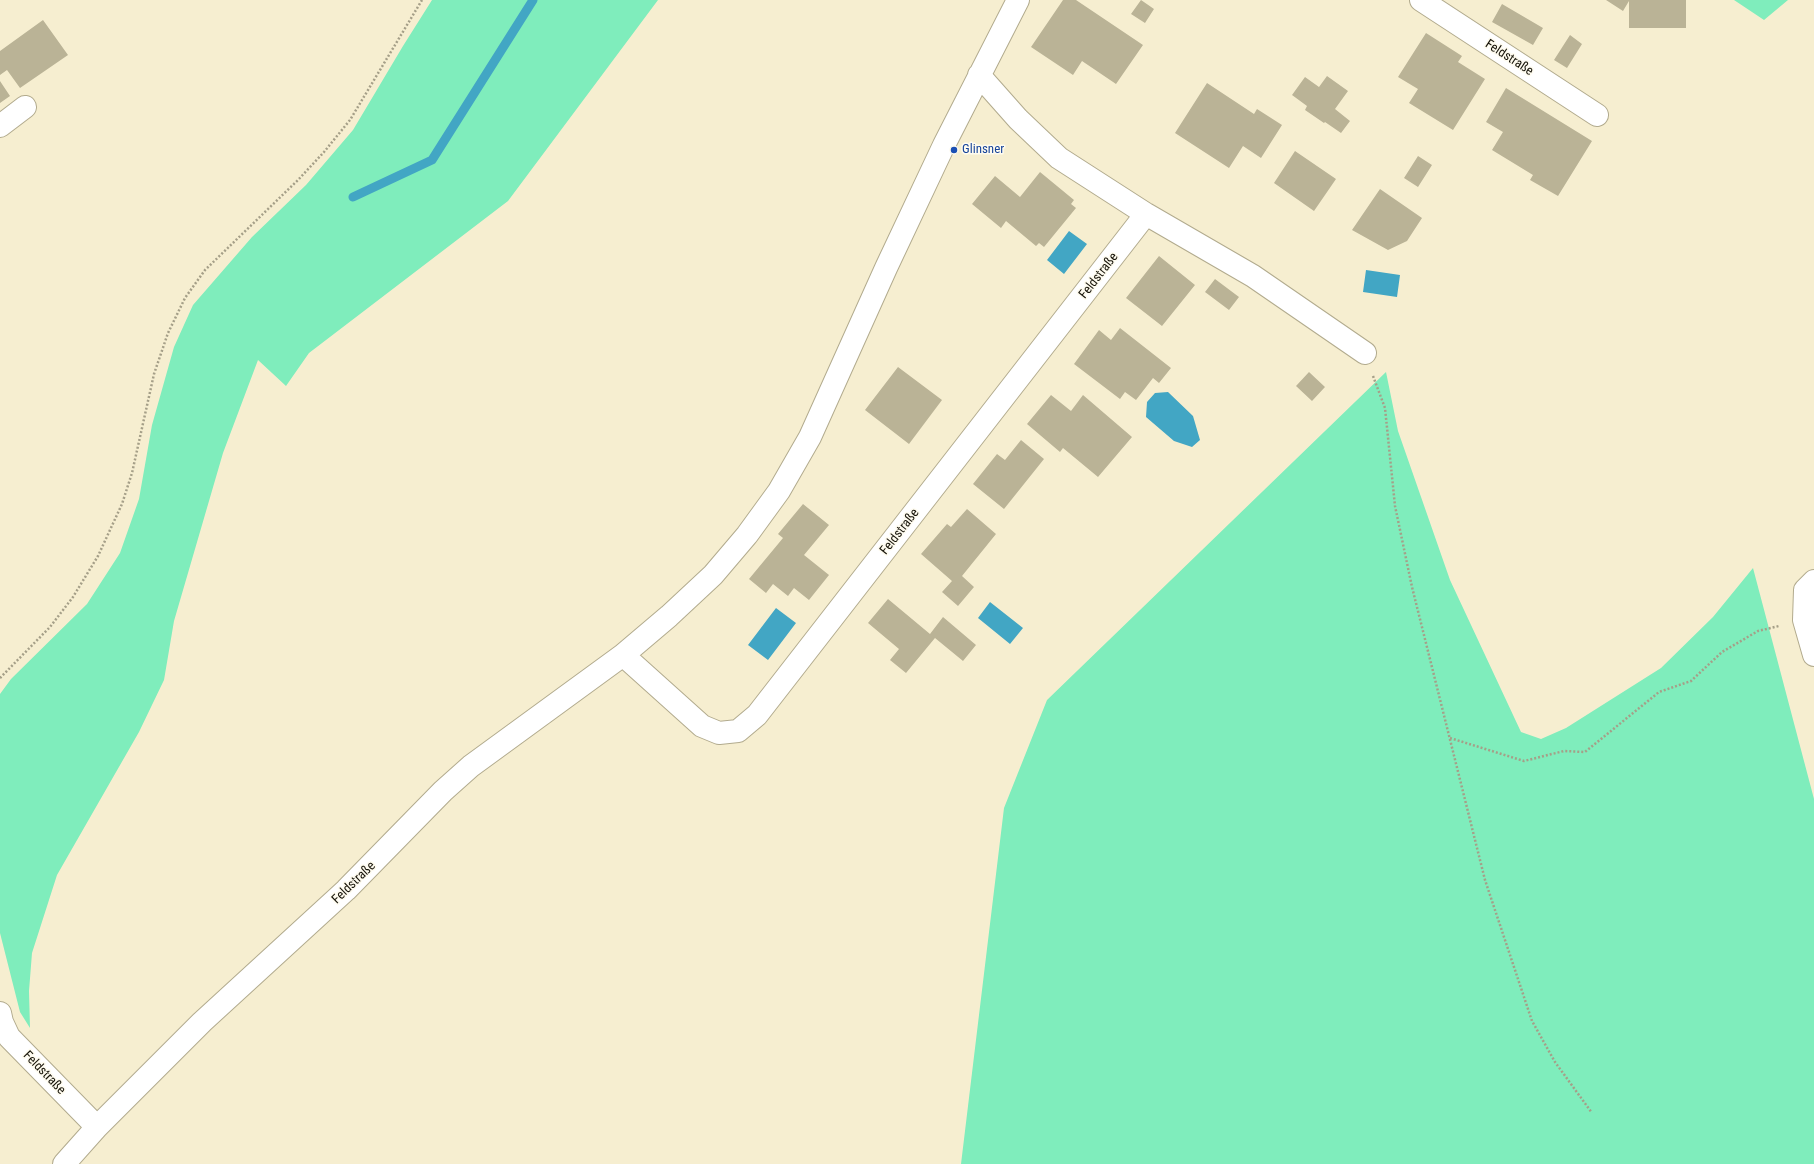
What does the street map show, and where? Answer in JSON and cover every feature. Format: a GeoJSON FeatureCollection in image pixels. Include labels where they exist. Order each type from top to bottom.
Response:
{"type":"FeatureCollection","features":[{"type":"Feature","properties":{"kind":"street","name":"Feldstraße"},"geometry":{"type":"LineString","coordinates":[[64,1164],[97,1127],[202,1022],[346,890],[442,791],[471,766],[623,655],[669,616],[713,575],[747,535],[779,491],[810,436],[889,261],[979,75],[1018,0]]}},
{"type":"Feature","properties":{"kind":"street","name":"Feldstraße"},"geometry":{"type":"LineString","coordinates":[[1421,0],[1597,115]]}},
{"type":"Feature","properties":{"kind":"street"},"geometry":{"type":"LineString","coordinates":[[979,75],[1018,119],[1059,158],[1146,214],[1253,276],[1365,353]]}},
{"type":"Feature","properties":{"kind":"street"},"geometry":{"type":"LineString","coordinates":[[0,126],[25,107]]}},
{"type":"Feature","properties":{"kind":"street","name":"Feldstraße"},"geometry":{"type":"LineString","coordinates":[[623,655],[702,726],[719,733],[738,731],[757,715],[1146,214]]}},
{"type":"Feature","properties":{"kind":"street"},"geometry":{"type":"LineString","coordinates":[[1809,585],[1804,620],[1814,655]]}},
{"type":"Feature","properties":{"kind":"street","name":"Feldstraße"},"geometry":{"type":"LineString","coordinates":[[0,1014],[9,1037],[97,1127]]}},
{"type":"Feature","properties":{"kind":"path"},"geometry":{"type":"LineString","coordinates":[[0,678],[50,627],[73,597],[98,556],[122,504],[132,473],[154,374],[168,333],[185,298],[206,270],[298,180],[324,152],[350,120],[422,0]]}},
{"type":"Feature","properties":{"kind":"path"},"geometry":{"type":"LineString","coordinates":[[1365,353],[1385,408],[1397,514],[1412,587],[1485,880],[1532,1021],[1555,1062],[1592,1113]]}},
{"type":"Feature","properties":{"kind":"path"},"geometry":{"type":"LineString","coordinates":[[1449,738],[1524,761],[1564,752],[1585,752],[1659,692],[1691,681],[1722,652],[1740,641],[1758,631],[1804,620]]}},
{"type":"Feature","properties":{"kind":"green space"},"geometry":{"type":"Polygon","coordinates":[[[432,0],[658,0],[508,201],[309,353],[286,386],[258,360],[223,453],[174,621],[164,680],[139,732],[57,875],[32,953],[29,991],[30,1028],[20,1012],[0,933],[0,694],[11,679],[87,604],[120,553],[139,499],[152,425],[174,347],[193,305],[252,237],[306,185],[353,130],[432,0]]]}},
{"type":"Feature","properties":{"kind":"green space"},"geometry":{"type":"Polygon","coordinates":[[[1734,0],[1788,0],[1764,20],[1734,0]]]}},
{"type":"Feature","properties":{"kind":"green space"},"geometry":{"type":"Polygon","coordinates":[[[1386,372],[1398,431],[1450,580],[1521,732],[1541,739],[1566,728],[1661,668],[1713,617],[1753,568],[1814,799],[1814,1164],[961,1164],[1004,808],[1047,700],[1386,372]]]}},
{"type":"Feature","properties":{"kind":"water"},"geometry":{"type":"Polygon","coordinates":[[[1069,231],[1087,244],[1064,274],[1047,260],[1069,231]]]}},
{"type":"Feature","properties":{"kind":"water"},"geometry":{"type":"Polygon","coordinates":[[[1366,270],[1400,275],[1397,297],[1363,292],[1366,270]]]}},
{"type":"Feature","properties":{"kind":"water"},"geometry":{"type":"Polygon","coordinates":[[[1168,392],[1193,416],[1200,440],[1192,447],[1174,441],[1146,417],[1147,402],[1155,393],[1168,392]]]}},
{"type":"Feature","properties":{"kind":"water"},"geometry":{"type":"Polygon","coordinates":[[[990,602],[1023,628],[1010,644],[978,618],[990,602]]]}},
{"type":"Feature","properties":{"kind":"water"},"geometry":{"type":"Polygon","coordinates":[[[776,608],[796,623],[768,660],[748,645],[776,608]]]}},
{"type":"Feature","properties":{"kind":"building"},"geometry":{"type":"Polygon","coordinates":[[[1063,0],[1076,0],[1143,45],[1116,84],[1082,61],[1073,75],[1031,47],[1063,0]]]}},
{"type":"Feature","properties":{"kind":"building"},"geometry":{"type":"Polygon","coordinates":[[[1141,0],[1154,9],[1145,23],[1131,14],[1141,0]]]}},
{"type":"Feature","properties":{"kind":"building"},"geometry":{"type":"Polygon","coordinates":[[[1606,0],[1686,0],[1686,28],[1629,28],[1629,1],[1623,11],[1606,0]]]}},
{"type":"Feature","properties":{"kind":"building"},"geometry":{"type":"Polygon","coordinates":[[[1502,4],[1543,28],[1533,45],[1492,22],[1502,4]]]}},
{"type":"Feature","properties":{"kind":"building"},"geometry":{"type":"Polygon","coordinates":[[[43,20],[68,55],[20,88],[7,70],[0,75],[0,51],[43,20]]]}},
{"type":"Feature","properties":{"kind":"building"},"geometry":{"type":"Polygon","coordinates":[[[1426,33],[1462,56],[1458,62],[1485,79],[1453,130],[1409,103],[1418,89],[1398,77],[1426,33]]]}},
{"type":"Feature","properties":{"kind":"building"},"geometry":{"type":"Polygon","coordinates":[[[1570,35],[1582,44],[1567,68],[1554,60],[1570,35]]]}},
{"type":"Feature","properties":{"kind":"building"},"geometry":{"type":"Polygon","coordinates":[[[1327,76],[1348,91],[1335,109],[1350,121],[1341,133],[1305,110],[1307,106],[1292,95],[1305,77],[1319,87],[1327,76]]]}},
{"type":"Feature","properties":{"kind":"building"},"geometry":{"type":"Polygon","coordinates":[[[0,81],[10,96],[0,103],[0,81]]]}},
{"type":"Feature","properties":{"kind":"building"},"geometry":{"type":"Polygon","coordinates":[[[1207,83],[1254,114],[1257,109],[1282,125],[1261,158],[1243,146],[1229,168],[1175,133],[1207,83]]]}},
{"type":"Feature","properties":{"kind":"building"},"geometry":{"type":"Polygon","coordinates":[[[1506,88],[1592,141],[1558,196],[1530,180],[1533,175],[1492,150],[1503,132],[1486,122],[1506,88]]]}},
{"type":"Feature","properties":{"kind":"building"},"geometry":{"type":"Polygon","coordinates":[[[1295,151],[1336,179],[1314,211],[1274,183],[1295,151]]]}},
{"type":"Feature","properties":{"kind":"building"},"geometry":{"type":"Polygon","coordinates":[[[1418,156],[1432,165],[1418,187],[1404,178],[1418,156]]]}},
{"type":"Feature","properties":{"kind":"building"},"geometry":{"type":"Polygon","coordinates":[[[1040,172],[1074,200],[1071,204],[1076,208],[1044,247],[1039,243],[1036,246],[1006,221],[1001,228],[972,204],[995,176],[1020,197],[1040,172]]]}},
{"type":"Feature","properties":{"kind":"building"},"geometry":{"type":"Polygon","coordinates":[[[1380,189],[1422,218],[1407,241],[1388,250],[1352,230],[1380,189]]]}},
{"type":"Feature","properties":{"kind":"building"},"geometry":{"type":"Polygon","coordinates":[[[1159,256],[1195,285],[1162,326],[1126,298],[1159,256]]]}},
{"type":"Feature","properties":{"kind":"building"},"geometry":{"type":"Polygon","coordinates":[[[1215,279],[1239,297],[1229,310],[1205,292],[1215,279]]]}},
{"type":"Feature","properties":{"kind":"building"},"geometry":{"type":"Polygon","coordinates":[[[1120,328],[1171,368],[1159,383],[1153,378],[1136,400],[1125,392],[1120,399],[1074,364],[1099,330],[1111,340],[1120,328]]]}},
{"type":"Feature","properties":{"kind":"building"},"geometry":{"type":"Polygon","coordinates":[[[898,367],[942,400],[909,444],[865,410],[898,367]]]}},
{"type":"Feature","properties":{"kind":"building"},"geometry":{"type":"Polygon","coordinates":[[[1309,372],[1325,387],[1312,401],[1296,386],[1309,372]]]}},
{"type":"Feature","properties":{"kind":"building"},"geometry":{"type":"Polygon","coordinates":[[[1051,395],[1071,411],[1083,395],[1132,437],[1098,477],[1063,448],[1060,452],[1027,424],[1051,395]]]}},
{"type":"Feature","properties":{"kind":"building"},"geometry":{"type":"Polygon","coordinates":[[[1021,440],[1044,459],[1004,509],[973,484],[997,454],[1005,460],[1021,440]]]}},
{"type":"Feature","properties":{"kind":"building"},"geometry":{"type":"Polygon","coordinates":[[[803,504],[829,525],[804,555],[829,575],[809,600],[794,588],[788,596],[773,584],[766,593],[749,579],[783,538],[778,534],[803,504]]]}},
{"type":"Feature","properties":{"kind":"building"},"geometry":{"type":"Polygon","coordinates":[[[967,509],[996,534],[962,576],[974,587],[958,606],[942,592],[952,581],[921,554],[947,524],[951,527],[967,509]]]}},
{"type":"Feature","properties":{"kind":"building"},"geometry":{"type":"Polygon","coordinates":[[[888,599],[930,634],[943,617],[976,645],[963,661],[935,638],[906,673],[890,660],[899,649],[868,623],[888,599]]]}},
{"type":"Feature","properties":{"kind":"waterway"},"geometry":{"type":"LineString","coordinates":[[353,197],[432,160],[533,0]]}},
{"type":"Feature","properties":{"kind":"place","name":"Glinsner"},"geometry":{"type":"Point","coordinates":[954,150]}}]}
